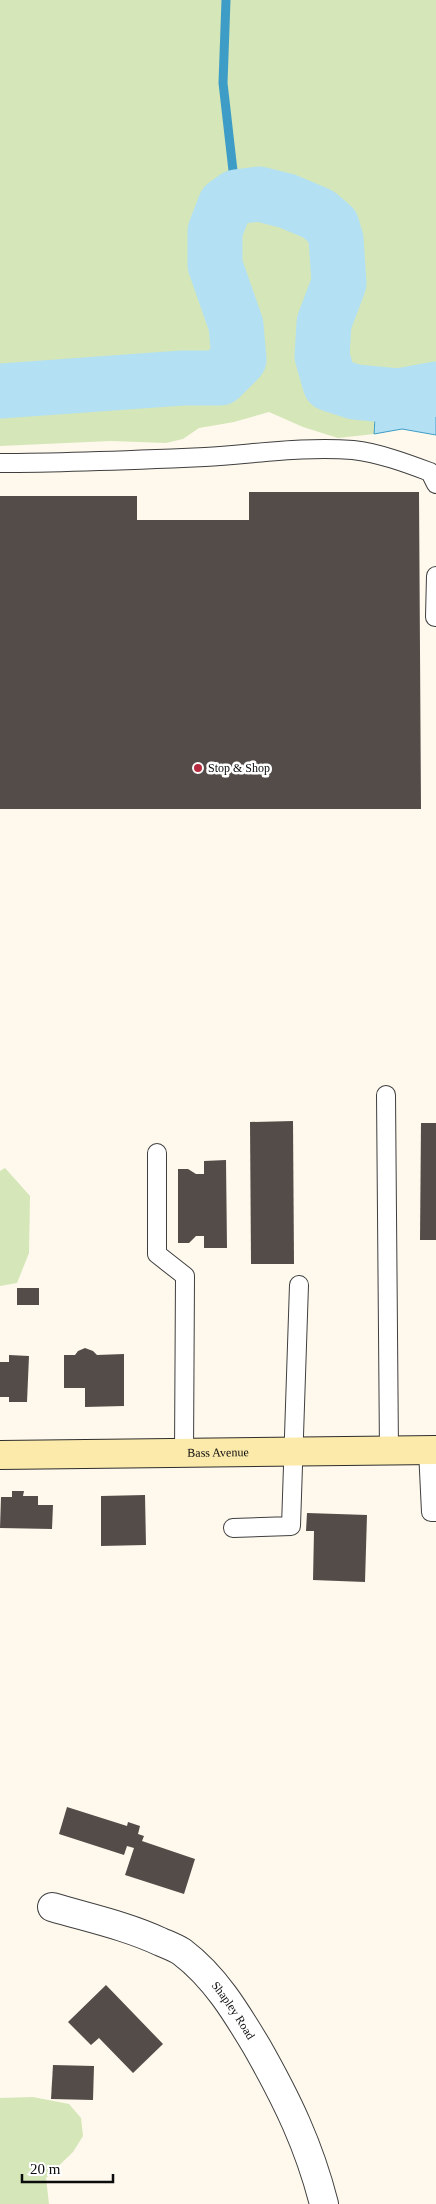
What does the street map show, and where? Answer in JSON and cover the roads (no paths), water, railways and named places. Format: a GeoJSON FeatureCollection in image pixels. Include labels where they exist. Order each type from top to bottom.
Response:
{"type":"FeatureCollection","features":[{"type":"Feature","properties":{"kind":"main road","name":"Bass Avenue"},"geometry":{"type":"LineString","coordinates":[[0,1455],[432,1450]]}},
{"type":"Feature","properties":{"kind":"street","name":"Shapley Road"},"geometry":{"type":"LineString","coordinates":[[52,1908],[139,1932],[173,1947],[181,1951],[218,1986],[274,2078],[299,2125],[315,2169],[324,2204]]}},
{"type":"Feature","properties":{"kind":"lane"},"geometry":{"type":"LineString","coordinates":[[0,463],[183,458],[302,448],[355,450],[399,461],[430,472],[436,484]]}},
{"type":"Feature","properties":{"kind":"lane"},"geometry":{"type":"LineString","coordinates":[[435,617],[436,576]]}},
{"type":"Feature","properties":{"kind":"lane"},"geometry":{"type":"LineString","coordinates":[[386,1095],[389,1451]]}},
{"type":"Feature","properties":{"kind":"lane"},"geometry":{"type":"LineString","coordinates":[[157,1153],[157,1254],[184,1276],[184,1453]]}},
{"type":"Feature","properties":{"kind":"lane"},"geometry":{"type":"LineString","coordinates":[[233,1528],[291,1526],[295,1452],[299,1285]]}},
{"type":"Feature","properties":{"kind":"lane"},"geometry":{"type":"LineString","coordinates":[[432,1450],[431,1512],[436,1512]]}},
{"type":"Feature","properties":{"kind":"water"},"geometry":{"type":"Polygon","coordinates":[[[436,386],[436,435],[402,429],[374,434],[376,414],[385,399],[400,391],[436,386]]]}},
{"type":"Feature","properties":{"kind":"waterway"},"geometry":{"type":"LineString","coordinates":[[226,0],[223,83],[236,197]]}},
{"type":"Feature","properties":{"kind":"waterway"},"geometry":{"type":"LineString","coordinates":[[0,391],[182,378],[220,378],[239,359],[236,325],[215,265],[215,231],[225,205],[236,197],[259,194],[287,201],[318,214],[332,226],[336,239],[339,283],[324,323],[322,356],[330,384],[355,392],[398,396],[436,389]]}},
{"type":"Feature","properties":{"kind":"place","name":"Stop & Shop"},"geometry":{"type":"Point","coordinates":[198,768]}}]}
